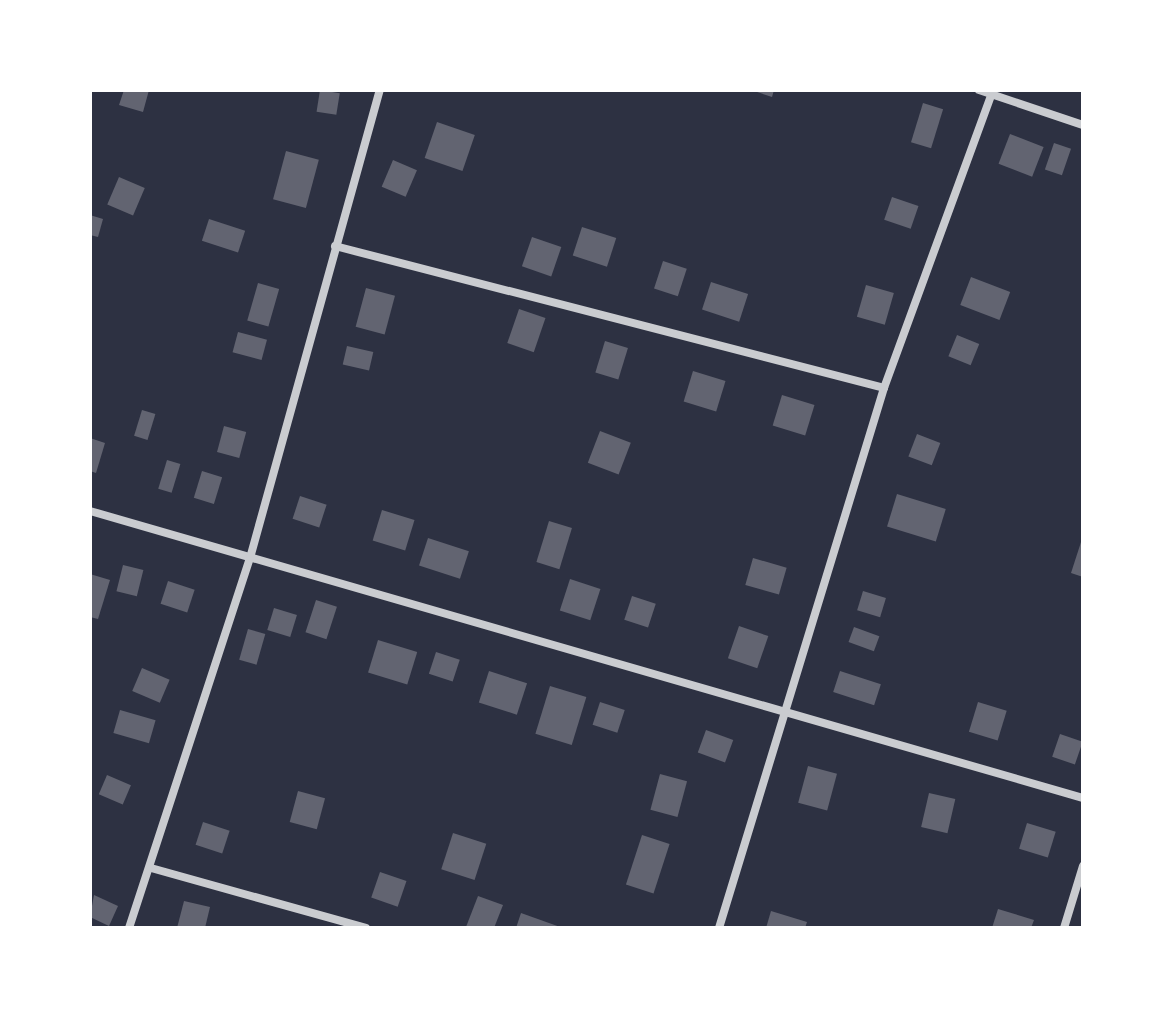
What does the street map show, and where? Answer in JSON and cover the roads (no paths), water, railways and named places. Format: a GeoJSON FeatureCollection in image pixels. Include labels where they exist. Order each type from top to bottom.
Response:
{"type":"FeatureCollection","features":[{"type":"Feature","properties":{"kind":"street"},"geometry":{"type":"LineString","coordinates":[[129,928],[250,558],[380,90]]}},
{"type":"Feature","properties":{"kind":"street"},"geometry":{"type":"LineString","coordinates":[[979,90],[1083,125]]}},
{"type":"Feature","properties":{"kind":"street"},"geometry":{"type":"LineString","coordinates":[[719,928],[884,388],[992,92]]}},
{"type":"Feature","properties":{"kind":"street"},"geometry":{"type":"LineString","coordinates":[[335,246],[884,388]]}},
{"type":"Feature","properties":{"kind":"street"},"geometry":{"type":"LineString","coordinates":[[90,511],[1083,798]]}},
{"type":"Feature","properties":{"kind":"street"},"geometry":{"type":"LineString","coordinates":[[1064,928],[1083,866]]}},
{"type":"Feature","properties":{"kind":"street"},"geometry":{"type":"LineString","coordinates":[[151,868],[366,928]]}}]}
